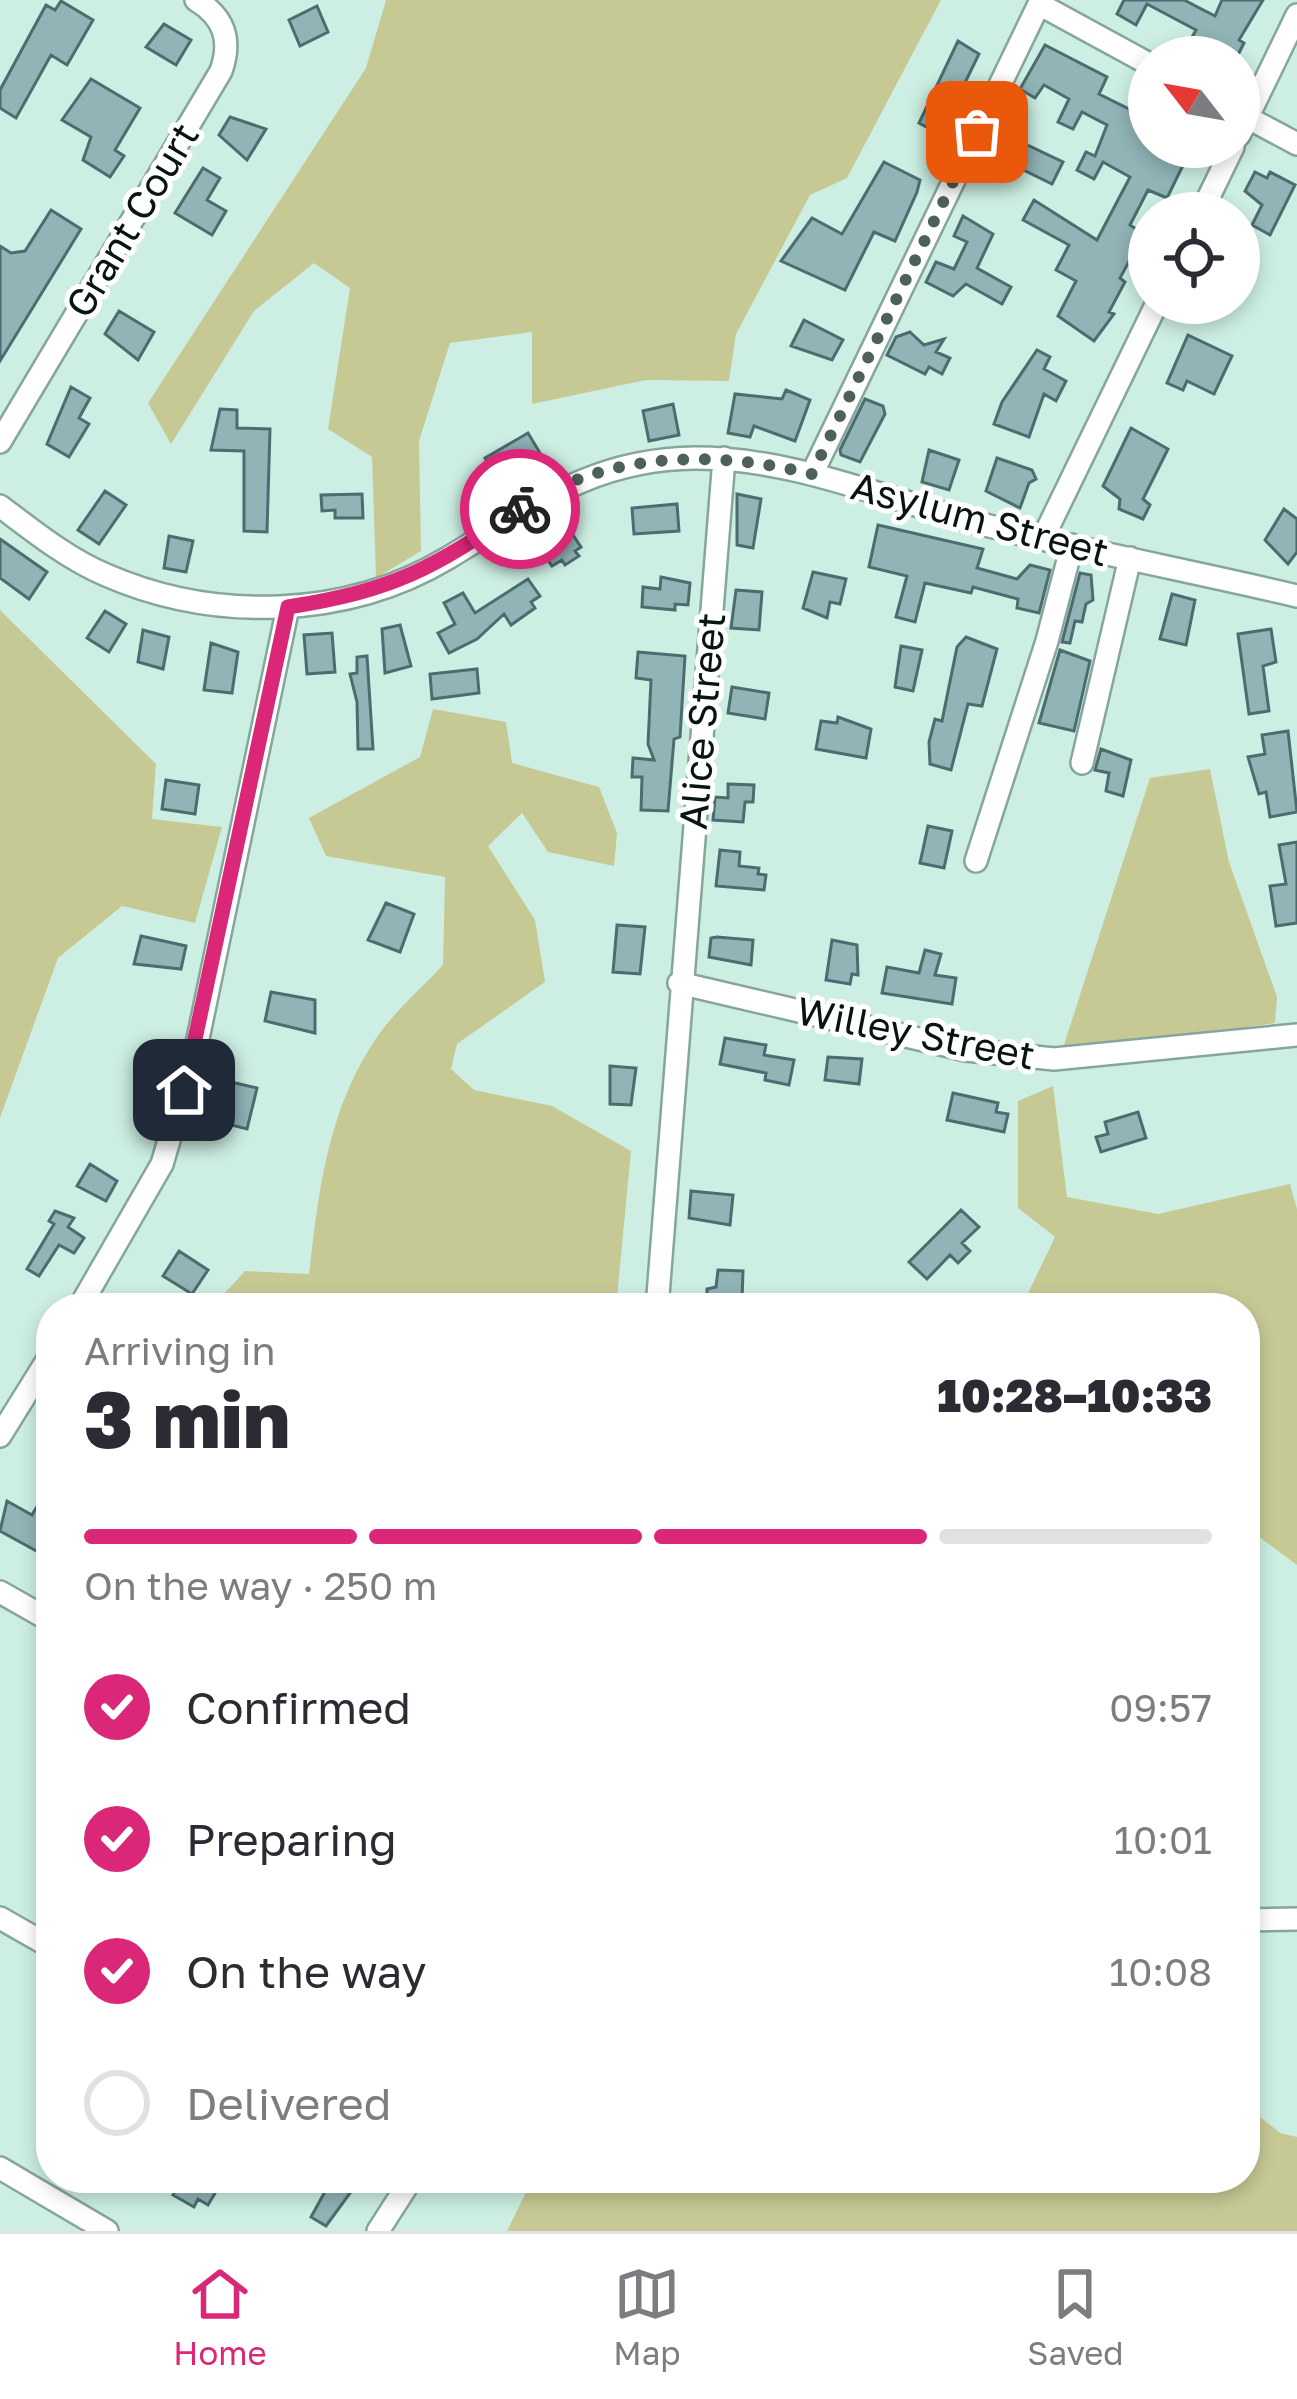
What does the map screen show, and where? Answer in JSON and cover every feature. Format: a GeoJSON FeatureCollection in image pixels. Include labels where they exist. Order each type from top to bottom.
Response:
{"type":"FeatureCollection","features":[{"type":"Feature","properties":{"kind":"street","name":"Grant Court"},"geometry":{"type":"LineString","coordinates":[[0,442],[221,71],[227,40],[221,22],[196,0]]}},
{"type":"Feature","properties":{"kind":"street"},"geometry":{"type":"LineString","coordinates":[[812,474],[1040,2],[1128,52]]}},
{"type":"Feature","properties":{"kind":"street"},"geometry":{"type":"LineString","coordinates":[[1260,87],[1297,15]]}},
{"type":"Feature","properties":{"kind":"street"},"geometry":{"type":"LineString","coordinates":[[1260,129],[1297,144]]}},
{"type":"Feature","properties":{"kind":"street"},"geometry":{"type":"LineString","coordinates":[[1043,538],[1147,324]]}},
{"type":"Feature","properties":{"kind":"street","name":"Asylum Street"},"geometry":{"type":"LineString","coordinates":[[0,506],[46,540],[125,582],[197,603],[288,607],[339,599],[416,575],[530,503],[595,474],[659,460],[724,458],[812,474],[1043,538],[1297,596]]}},
{"type":"Feature","properties":{"kind":"street","name":"Alice Street"},"geometry":{"type":"LineString","coordinates":[[658,1293],[724,458]]}},
{"type":"Feature","properties":{"kind":"street"},"geometry":{"type":"LineString","coordinates":[[976,861],[1072,545]]}},
{"type":"Feature","properties":{"kind":"street"},"geometry":{"type":"LineString","coordinates":[[1082,763],[1130,558]]}},
{"type":"Feature","properties":{"kind":"street"},"geometry":{"type":"LineString","coordinates":[[89,1293],[146,1199],[175,1120],[194,1053],[288,607]]}},
{"type":"Feature","properties":{"kind":"street","name":"Willey Street"},"geometry":{"type":"LineString","coordinates":[[680,983],[966,1050],[1054,1059],[1297,1035]]}},
{"type":"Feature","properties":{"kind":"street"},"geometry":{"type":"LineString","coordinates":[[0,1436],[36,1378]]}},
{"type":"Feature","properties":{"kind":"street"},"geometry":{"type":"LineString","coordinates":[[0,1592],[36,1612]]}},
{"type":"Feature","properties":{"kind":"street"},"geometry":{"type":"LineString","coordinates":[[0,1918],[36,1938]]}},
{"type":"Feature","properties":{"kind":"street"},"geometry":{"type":"LineString","coordinates":[[1260,1920],[1297,1919]]}},
{"type":"Feature","properties":{"kind":"street"},"geometry":{"type":"LineString","coordinates":[[0,2168],[36,2189]]}},
{"type":"Feature","properties":{"kind":"street"},"geometry":{"type":"LineString","coordinates":[[42,2193],[107,2231]]}},
{"type":"Feature","properties":{"kind":"street"},"geometry":{"type":"LineString","coordinates":[[378,2231],[402,2193]]}},
{"type":"Feature","properties":{"kind":"green space"},"geometry":{"type":"Polygon","coordinates":[[[386,0],[941,0],[847,178],[810,195],[736,334],[729,381],[646,380],[532,404],[532,332],[450,343],[419,441],[421,551],[376,578],[372,457],[328,429],[350,288],[314,263],[254,311],[171,444],[148,403],[366,68],[386,0]]]}},
{"type":"Feature","properties":{"kind":"green space"},"geometry":{"type":"Polygon","coordinates":[[[0,610],[156,764],[152,819],[222,827],[195,923],[122,906],[58,958],[0,1118],[0,610]]]}},
{"type":"Feature","properties":{"kind":"green space"},"geometry":{"type":"Polygon","coordinates":[[[433,709],[506,722],[512,763],[599,787],[617,833],[614,866],[548,852],[522,813],[488,846],[535,920],[545,982],[457,1044],[451,1069],[474,1090],[552,1106],[631,1151],[617,1293],[225,1293],[245,1271],[309,1274],[322,1180],[348,1090],[379,1034],[443,965],[445,877],[326,856],[309,818],[420,757],[433,709]]]}},
{"type":"Feature","properties":{"kind":"green space"},"geometry":{"type":"Polygon","coordinates":[[[1210,769],[1229,862],[1277,997],[1275,1023],[1061,1054],[1150,778],[1210,769]]]}},
{"type":"Feature","properties":{"kind":"green space"},"geometry":{"type":"Polygon","coordinates":[[[1053,1086],[1067,1197],[1158,1214],[1290,1184],[1297,1209],[1297,1565],[1260,1537],[1260,1293],[1028,1293],[1055,1237],[1018,1208],[1018,1101],[1053,1086]]]}},
{"type":"Feature","properties":{"kind":"green space"},"geometry":{"type":"Polygon","coordinates":[[[1260,2117],[1280,2133],[1297,2137],[1297,2231],[507,2231],[526,2193],[1260,2193],[1260,2117]]]}},
{"type":"Feature","properties":{"kind":"building"},"geometry":{"type":"Polygon","coordinates":[[[1124,0],[1184,0],[1215,16],[1222,0],[1263,0],[1241,36],[1193,36],[1196,30],[1147,4],[1136,25],[1117,14],[1124,0]]]}},
{"type":"Feature","properties":{"kind":"building"},"geometry":{"type":"Polygon","coordinates":[[[61,1],[93,20],[67,65],[51,55],[16,118],[0,108],[0,90],[46,5],[55,10],[61,1]]]}},
{"type":"Feature","properties":{"kind":"building"},"geometry":{"type":"Polygon","coordinates":[[[317,6],[328,32],[300,46],[289,20],[317,6]]]}},
{"type":"Feature","properties":{"kind":"building"},"geometry":{"type":"Polygon","coordinates":[[[164,24],[191,40],[176,65],[146,47],[164,24]]]}},
{"type":"Feature","properties":{"kind":"building"},"geometry":{"type":"Polygon","coordinates":[[[958,41],[979,54],[940,134],[919,123],[958,41]]]}},
{"type":"Feature","properties":{"kind":"building"},"geometry":{"type":"Polygon","coordinates":[[[1045,45],[1107,77],[1099,94],[1128,108],[1128,168],[1182,168],[1170,192],[1128,192],[1128,263],[1120,278],[1125,282],[1109,312],[1114,314],[1094,341],[1058,316],[1076,281],[1056,270],[1069,245],[1023,220],[1034,200],[1097,240],[1130,177],[1103,162],[1094,179],[1077,170],[1086,152],[1095,156],[1107,125],[1082,112],[1073,129],[1058,122],[1069,99],[1044,85],[1035,98],[1020,89],[1045,45]]]}},
{"type":"Feature","properties":{"kind":"building"},"geometry":{"type":"Polygon","coordinates":[[[91,79],[140,108],[115,150],[124,156],[110,177],[83,160],[91,137],[62,120],[91,79]]]}},
{"type":"Feature","properties":{"kind":"building"},"geometry":{"type":"Polygon","coordinates":[[[230,117],[266,129],[247,160],[219,135],[230,117]]]}},
{"type":"Feature","properties":{"kind":"building"},"geometry":{"type":"Polygon","coordinates":[[[1004,134],[1063,162],[1052,184],[993,155],[1004,134]]]}},
{"type":"Feature","properties":{"kind":"building"},"geometry":{"type":"Polygon","coordinates":[[[884,162],[920,180],[917,192],[895,241],[874,232],[845,290],[781,261],[812,218],[842,234],[884,162]]]}},
{"type":"Feature","properties":{"kind":"building"},"geometry":{"type":"Polygon","coordinates":[[[203,168],[220,178],[207,200],[226,211],[212,235],[175,213],[203,168]]]}},
{"type":"Feature","properties":{"kind":"building"},"geometry":{"type":"Polygon","coordinates":[[[1255,172],[1267,178],[1270,172],[1295,185],[1270,235],[1260,229],[1260,192],[1245,191],[1255,172]]]}},
{"type":"Feature","properties":{"kind":"building"},"geometry":{"type":"Polygon","coordinates":[[[51,210],[81,229],[0,361],[0,246],[11,253],[25,251],[51,210]]]}},
{"type":"Feature","properties":{"kind":"building"},"geometry":{"type":"Polygon","coordinates":[[[963,216],[993,234],[977,268],[1011,287],[1002,304],[966,284],[953,296],[926,282],[936,262],[954,269],[967,242],[954,236],[963,216]]]}},
{"type":"Feature","properties":{"kind":"building"},"geometry":{"type":"Polygon","coordinates":[[[119,311],[154,332],[138,360],[105,334],[119,311]]]}},
{"type":"Feature","properties":{"kind":"building"},"geometry":{"type":"Polygon","coordinates":[[[804,320],[843,340],[832,360],[791,346],[804,320]]]}},
{"type":"Feature","properties":{"kind":"building"},"geometry":{"type":"Polygon","coordinates":[[[910,332],[924,345],[944,339],[936,352],[950,358],[942,374],[929,367],[925,374],[887,355],[896,337],[910,332]]]}},
{"type":"Feature","properties":{"kind":"building"},"geometry":{"type":"Polygon","coordinates":[[[1188,335],[1232,356],[1214,394],[1187,381],[1183,390],[1167,383],[1188,335]]]}},
{"type":"Feature","properties":{"kind":"building"},"geometry":{"type":"Polygon","coordinates":[[[1037,350],[1050,357],[1044,369],[1066,381],[1056,401],[1044,394],[1029,437],[994,424],[1002,402],[1037,350]]]}},
{"type":"Feature","properties":{"kind":"building"},"geometry":{"type":"Polygon","coordinates":[[[71,387],[90,398],[79,418],[89,424],[69,457],[47,444],[71,387]]]}},
{"type":"Feature","properties":{"kind":"building"},"geometry":{"type":"Polygon","coordinates":[[[786,390],[810,400],[795,441],[754,426],[750,437],[728,433],[735,394],[782,399],[786,390]]]}},
{"type":"Feature","properties":{"kind":"building"},"geometry":{"type":"Polygon","coordinates":[[[865,399],[883,406],[885,414],[860,462],[841,455],[840,450],[865,399]]]}},
{"type":"Feature","properties":{"kind":"building"},"geometry":{"type":"Polygon","coordinates":[[[673,404],[679,435],[649,441],[643,411],[673,404]]]}},
{"type":"Feature","properties":{"kind":"building"},"geometry":{"type":"Polygon","coordinates":[[[220,409],[237,410],[237,428],[270,429],[267,532],[244,531],[244,451],[211,450],[220,409]]]}},
{"type":"Feature","properties":{"kind":"building"},"geometry":{"type":"Polygon","coordinates":[[[1131,428],[1168,449],[1143,499],[1150,505],[1143,519],[1119,509],[1120,499],[1103,486],[1131,428]]]}},
{"type":"Feature","properties":{"kind":"building"},"geometry":{"type":"Polygon","coordinates":[[[528,433],[543,458],[497,480],[485,458],[528,433]]]}},
{"type":"Feature","properties":{"kind":"building"},"geometry":{"type":"Polygon","coordinates":[[[929,450],[959,460],[949,490],[922,482],[929,450]]]}},
{"type":"Feature","properties":{"kind":"building"},"geometry":{"type":"Polygon","coordinates":[[[997,458],[1032,470],[1036,479],[1029,483],[1020,508],[986,491],[997,458]]]}},
{"type":"Feature","properties":{"kind":"building"},"geometry":{"type":"Polygon","coordinates":[[[105,491],[126,505],[99,544],[78,530],[105,491]]]}},
{"type":"Feature","properties":{"kind":"building"},"geometry":{"type":"Polygon","coordinates":[[[362,494],[363,518],[335,518],[335,510],[322,511],[321,495],[362,494]]]}},
{"type":"Feature","properties":{"kind":"building"},"geometry":{"type":"Polygon","coordinates":[[[737,494],[761,499],[753,548],[737,545],[737,494]]]}},
{"type":"Feature","properties":{"kind":"building"},"geometry":{"type":"Polygon","coordinates":[[[677,504],[679,531],[634,534],[632,508],[677,504]]]}},
{"type":"Feature","properties":{"kind":"building"},"geometry":{"type":"Polygon","coordinates":[[[1284,509],[1297,519],[1297,552],[1288,564],[1265,540],[1284,509]]]}},
{"type":"Feature","properties":{"kind":"building"},"geometry":{"type":"Polygon","coordinates":[[[561,517],[581,547],[575,551],[579,556],[552,566],[542,552],[550,546],[540,531],[561,517]]]}},
{"type":"Feature","properties":{"kind":"building"},"geometry":{"type":"Polygon","coordinates":[[[878,525],[983,549],[977,568],[1017,579],[1030,565],[1050,570],[1039,613],[1017,608],[1018,599],[973,587],[971,593],[925,583],[915,622],[896,617],[907,576],[869,567],[878,525]]]}},
{"type":"Feature","properties":{"kind":"building"},"geometry":{"type":"Polygon","coordinates":[[[169,536],[193,541],[186,572],[164,568],[169,536]]]}},
{"type":"Feature","properties":{"kind":"building"},"geometry":{"type":"Polygon","coordinates":[[[0,539],[47,572],[29,599],[0,578],[0,539]]]}},
{"type":"Feature","properties":{"kind":"building"},"geometry":{"type":"Polygon","coordinates":[[[813,572],[846,579],[840,604],[830,602],[827,618],[803,608],[813,572]]]}},
{"type":"Feature","properties":{"kind":"building"},"geometry":{"type":"Polygon","coordinates":[[[1080,573],[1091,575],[1093,600],[1086,604],[1082,622],[1075,621],[1070,643],[1062,642],[1080,573]]]}},
{"type":"Feature","properties":{"kind":"building"},"geometry":{"type":"Polygon","coordinates":[[[661,577],[690,583],[688,605],[675,604],[675,610],[642,607],[643,587],[660,589],[661,577]]]}},
{"type":"Feature","properties":{"kind":"building"},"geometry":{"type":"Polygon","coordinates":[[[528,579],[540,596],[531,602],[535,608],[511,625],[504,614],[477,639],[449,653],[438,633],[455,624],[444,603],[463,593],[475,613],[528,579]]]}},
{"type":"Feature","properties":{"kind":"building"},"geometry":{"type":"Polygon","coordinates":[[[736,590],[762,592],[759,630],[731,628],[736,590]]]}},
{"type":"Feature","properties":{"kind":"building"},"geometry":{"type":"Polygon","coordinates":[[[1172,594],[1195,600],[1186,645],[1160,639],[1172,594]]]}},
{"type":"Feature","properties":{"kind":"building"},"geometry":{"type":"Polygon","coordinates":[[[105,611],[126,624],[109,652],[87,638],[105,611]]]}},
{"type":"Feature","properties":{"kind":"building"},"geometry":{"type":"Polygon","coordinates":[[[400,625],[411,666],[385,673],[382,629],[400,625]]]}},
{"type":"Feature","properties":{"kind":"building"},"geometry":{"type":"Polygon","coordinates":[[[1271,629],[1276,662],[1263,666],[1269,711],[1249,714],[1238,634],[1271,629]]]}},
{"type":"Feature","properties":{"kind":"building"},"geometry":{"type":"Polygon","coordinates":[[[143,630],[169,637],[163,669],[138,662],[143,630]]]}},
{"type":"Feature","properties":{"kind":"building"},"geometry":{"type":"Polygon","coordinates":[[[332,633],[335,672],[307,674],[304,635],[332,633]]]}},
{"type":"Feature","properties":{"kind":"building"},"geometry":{"type":"Polygon","coordinates":[[[966,637],[997,649],[982,706],[968,704],[951,770],[930,764],[929,742],[935,719],[942,721],[957,647],[966,637]]]}},
{"type":"Feature","properties":{"kind":"building"},"geometry":{"type":"Polygon","coordinates":[[[211,643],[238,652],[232,693],[204,690],[211,643]]]}},
{"type":"Feature","properties":{"kind":"building"},"geometry":{"type":"Polygon","coordinates":[[[901,646],[922,650],[913,691],[895,687],[901,646]]]}},
{"type":"Feature","properties":{"kind":"building"},"geometry":{"type":"Polygon","coordinates":[[[1060,650],[1090,661],[1074,731],[1039,723],[1060,650]]]}},
{"type":"Feature","properties":{"kind":"building"},"geometry":{"type":"Polygon","coordinates":[[[638,652],[685,656],[680,737],[674,739],[668,811],[641,810],[642,777],[632,777],[633,758],[654,760],[648,744],[651,680],[636,678],[638,652]]]}},
{"type":"Feature","properties":{"kind":"building"},"geometry":{"type":"Polygon","coordinates":[[[367,656],[373,749],[358,749],[357,702],[350,674],[357,673],[357,657],[367,656]]]}},
{"type":"Feature","properties":{"kind":"building"},"geometry":{"type":"Polygon","coordinates":[[[477,669],[479,693],[432,699],[430,674],[477,669]]]}},
{"type":"Feature","properties":{"kind":"building"},"geometry":{"type":"Polygon","coordinates":[[[732,687],[769,693],[765,719],[728,713],[732,687]]]}},
{"type":"Feature","properties":{"kind":"building"},"geometry":{"type":"Polygon","coordinates":[[[838,717],[871,729],[866,758],[816,749],[821,721],[837,723],[838,717]]]}},
{"type":"Feature","properties":{"kind":"building"},"geometry":{"type":"Polygon","coordinates":[[[1288,731],[1297,812],[1270,817],[1266,792],[1259,794],[1248,757],[1265,754],[1262,735],[1288,731]]]}},
{"type":"Feature","properties":{"kind":"building"},"geometry":{"type":"Polygon","coordinates":[[[1101,749],[1131,760],[1123,796],[1106,791],[1109,773],[1095,770],[1101,749]]]}},
{"type":"Feature","properties":{"kind":"building"},"geometry":{"type":"Polygon","coordinates":[[[166,780],[199,785],[195,814],[162,809],[166,780]]]}},
{"type":"Feature","properties":{"kind":"building"},"geometry":{"type":"Polygon","coordinates":[[[728,784],[754,785],[753,802],[745,802],[743,822],[713,820],[715,797],[728,798],[728,784]]]}},
{"type":"Feature","properties":{"kind":"building"},"geometry":{"type":"Polygon","coordinates":[[[928,826],[952,831],[944,868],[920,863],[928,826]]]}},
{"type":"Feature","properties":{"kind":"building"},"geometry":{"type":"Polygon","coordinates":[[[1297,842],[1297,923],[1276,926],[1270,886],[1286,884],[1279,845],[1297,842]]]}},
{"type":"Feature","properties":{"kind":"building"},"geometry":{"type":"Polygon","coordinates":[[[720,850],[740,852],[739,866],[759,868],[758,874],[766,875],[764,890],[716,886],[720,850]]]}},
{"type":"Feature","properties":{"kind":"building"},"geometry":{"type":"Polygon","coordinates":[[[386,903],[414,914],[400,952],[368,940],[386,903]]]}},
{"type":"Feature","properties":{"kind":"building"},"geometry":{"type":"Polygon","coordinates":[[[617,925],[645,927],[640,974],[613,972],[617,925]]]}},
{"type":"Feature","properties":{"kind":"building"},"geometry":{"type":"Polygon","coordinates":[[[141,936],[186,946],[181,969],[134,964],[141,936]]]}},
{"type":"Feature","properties":{"kind":"building"},"geometry":{"type":"Polygon","coordinates":[[[711,938],[753,940],[751,965],[709,957],[711,938]]]}},
{"type":"Feature","properties":{"kind":"building"},"geometry":{"type":"Polygon","coordinates":[[[832,940],[857,945],[858,975],[852,974],[850,984],[826,980],[832,940]]]}},
{"type":"Feature","properties":{"kind":"building"},"geometry":{"type":"Polygon","coordinates":[[[925,950],[941,954],[935,975],[956,978],[952,1004],[882,993],[887,967],[919,973],[925,950]]]}},
{"type":"Feature","properties":{"kind":"building"},"geometry":{"type":"Polygon","coordinates":[[[271,992],[315,1000],[315,1033],[265,1021],[271,992]]]}},
{"type":"Feature","properties":{"kind":"building"},"geometry":{"type":"Polygon","coordinates":[[[725,1038],[766,1045],[764,1055],[794,1060],[789,1085],[765,1080],[766,1073],[720,1064],[725,1038]]]}},
{"type":"Feature","properties":{"kind":"building"},"geometry":{"type":"Polygon","coordinates":[[[828,1057],[862,1059],[859,1084],[825,1080],[828,1057]]]}},
{"type":"Feature","properties":{"kind":"building"},"geometry":{"type":"Polygon","coordinates":[[[610,1066],[636,1068],[631,1105],[610,1104],[610,1066]]]}},
{"type":"Feature","properties":{"kind":"building"},"geometry":{"type":"Polygon","coordinates":[[[231,1082],[257,1088],[247,1129],[231,1125],[233,1116],[225,1115],[231,1082]]]}},
{"type":"Feature","properties":{"kind":"building"},"geometry":{"type":"Polygon","coordinates":[[[953,1093],[998,1103],[996,1112],[1008,1114],[1004,1132],[947,1120],[953,1093]]]}},
{"type":"Feature","properties":{"kind":"building"},"geometry":{"type":"Polygon","coordinates":[[[1138,1112],[1146,1138],[1101,1152],[1096,1137],[1108,1134],[1105,1122],[1138,1112]]]}},
{"type":"Feature","properties":{"kind":"building"},"geometry":{"type":"Polygon","coordinates":[[[90,1164],[117,1181],[106,1201],[77,1186],[90,1164]]]}},
{"type":"Feature","properties":{"kind":"building"},"geometry":{"type":"Polygon","coordinates":[[[691,1191],[733,1195],[730,1225],[689,1218],[691,1191]]]}},
{"type":"Feature","properties":{"kind":"building"},"geometry":{"type":"Polygon","coordinates":[[[961,1210],[979,1227],[962,1243],[970,1251],[958,1263],[950,1255],[927,1279],[909,1262],[961,1210]]]}},
{"type":"Feature","properties":{"kind":"building"},"geometry":{"type":"Polygon","coordinates":[[[55,1211],[74,1218],[68,1227],[84,1238],[74,1253],[59,1245],[39,1276],[27,1269],[54,1224],[49,1221],[55,1211]]]}},
{"type":"Feature","properties":{"kind":"building"},"geometry":{"type":"Polygon","coordinates":[[[179,1251],[208,1270],[193,1293],[163,1276],[179,1251]]]}},
{"type":"Feature","properties":{"kind":"building"},"geometry":{"type":"Polygon","coordinates":[[[718,1270],[743,1271],[742,1293],[707,1293],[716,1287],[718,1270]]]}},
{"type":"Feature","properties":{"kind":"building"},"geometry":{"type":"Polygon","coordinates":[[[7,1501],[32,1515],[36,1508],[36,1551],[0,1531],[7,1501]]]}},
{"type":"Feature","properties":{"kind":"building"},"geometry":{"type":"Polygon","coordinates":[[[215,2193],[208,2205],[198,2199],[194,2207],[173,2195],[215,2193]]]}},
{"type":"Feature","properties":{"kind":"building"},"geometry":{"type":"Polygon","coordinates":[[[324,2193],[350,2193],[326,2226],[311,2217],[324,2193]]]}},
{"type":"Feature","properties":{"kind":"way so far"},"geometry":{"type":"LineString","coordinates":[[520,509],[595,474],[659,460],[724,458],[812,474],[977,132]]}},
{"type":"Feature","properties":{"kind":"route"},"geometry":{"type":"LineString","coordinates":[[184,1090],[288,607],[376,590],[416,575],[520,509]]}}]}
